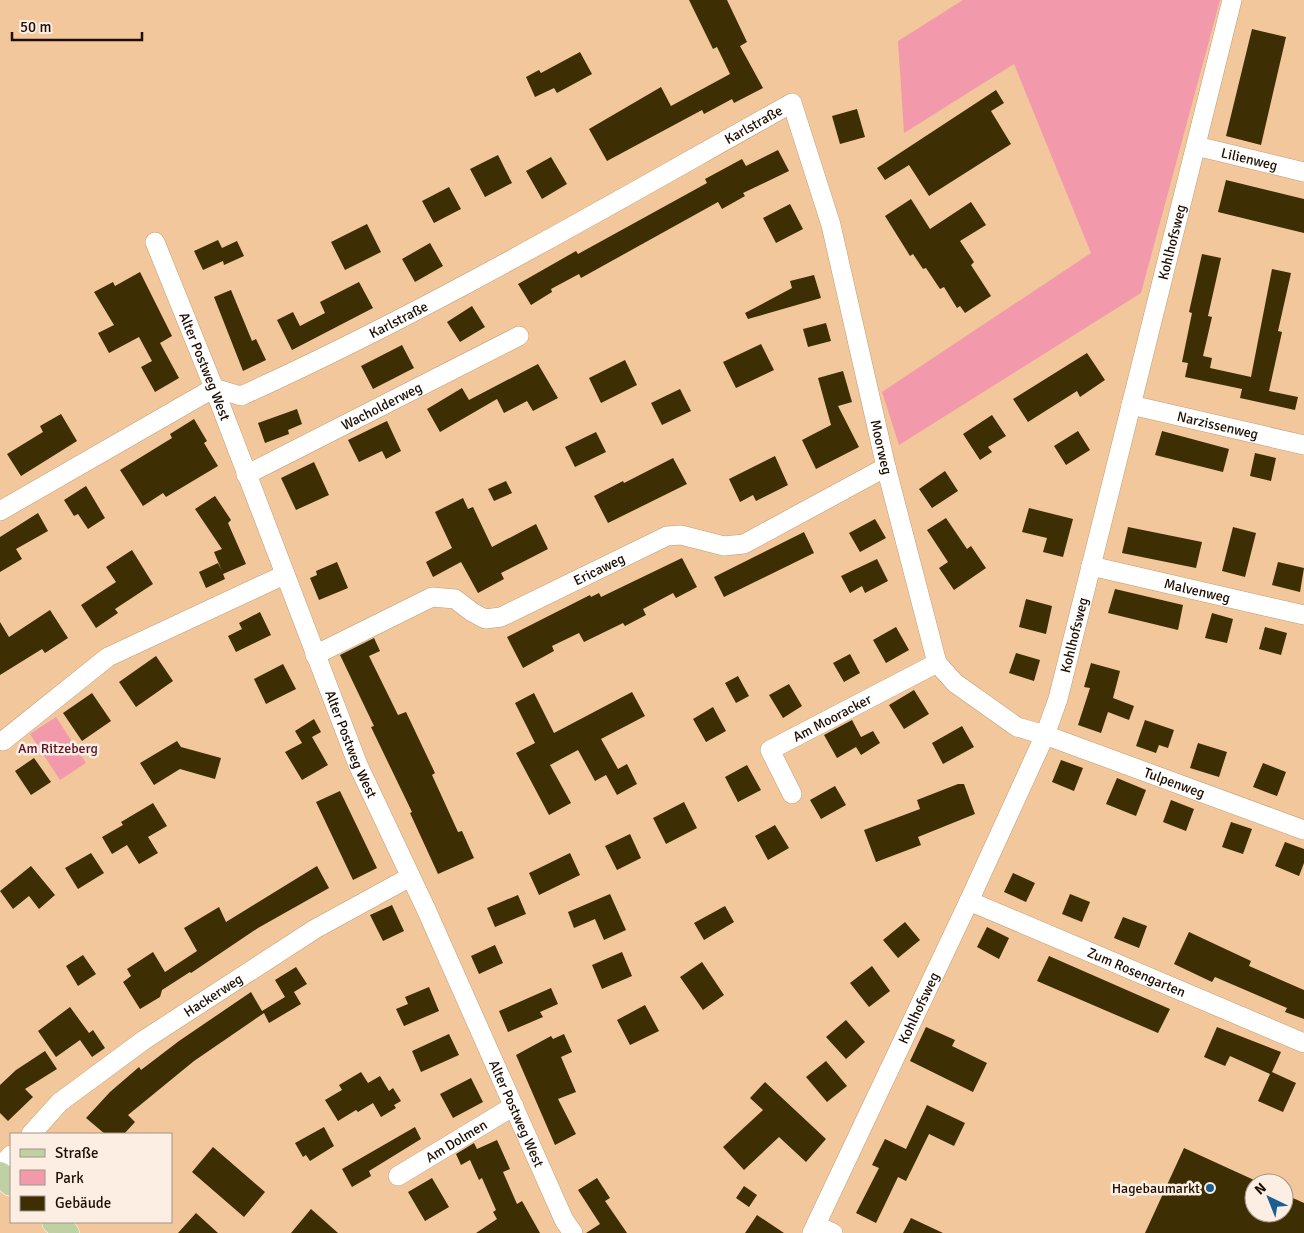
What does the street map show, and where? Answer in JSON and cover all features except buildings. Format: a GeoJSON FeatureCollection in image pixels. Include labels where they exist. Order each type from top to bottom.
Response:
{"type":"FeatureCollection","features":[{"type":"Feature","properties":{"kind":"main road"},"geometry":{"type":"LineString","coordinates":[[0,1174],[10,1183]]}},
{"type":"Feature","properties":{"kind":"main road"},"geometry":{"type":"LineString","coordinates":[[55,1223],[67,1233]]}},
{"type":"Feature","properties":{"kind":"street","name":"Kohlhofsweg"},"geometry":{"type":"LineString","coordinates":[[814,1229],[969,901],[1045,735],[1058,699],[1232,0]]}},
{"type":"Feature","properties":{"kind":"street","name":"Karlstraße"},"geometry":{"type":"LineString","coordinates":[[214,388],[241,396],[330,356],[460,288],[792,103]]}},
{"type":"Feature","properties":{"kind":"street","name":"Moorweg"},"geometry":{"type":"LineString","coordinates":[[792,103],[831,225],[886,467],[937,663],[955,683],[1017,727],[1045,735]]}},
{"type":"Feature","properties":{"kind":"street","name":"Lilienweg"},"geometry":{"type":"LineString","coordinates":[[1196,146],[1304,172]]}},
{"type":"Feature","properties":{"kind":"street","name":"Alter Postweg West"},"geometry":{"type":"LineString","coordinates":[[155,242],[214,388],[358,765],[564,1220],[573,1233]]}},
{"type":"Feature","properties":{"kind":"street","name":"Wacholderweg"},"geometry":{"type":"LineString","coordinates":[[246,475],[519,336]]}},
{"type":"Feature","properties":{"kind":"street"},"geometry":{"type":"LineString","coordinates":[[0,511],[214,388]]}},
{"type":"Feature","properties":{"kind":"street","name":"Narzissenweg"},"geometry":{"type":"LineString","coordinates":[[1131,405],[1304,445]]}},
{"type":"Feature","properties":{"kind":"street","name":"Ericaweg"},"geometry":{"type":"LineString","coordinates":[[315,655],[432,597],[455,599],[472,612],[486,619],[501,618],[667,536],[681,535],[724,546],[744,544],[886,467]]}},
{"type":"Feature","properties":{"kind":"street","name":"Malvenweg"},"geometry":{"type":"LineString","coordinates":[[1091,566],[1304,614]]}},
{"type":"Feature","properties":{"kind":"street"},"geometry":{"type":"LineString","coordinates":[[3,741],[108,657],[284,575]]}},
{"type":"Feature","properties":{"kind":"street","name":"Am Mooracker"},"geometry":{"type":"LineString","coordinates":[[792,794],[770,750],[937,663]]}},
{"type":"Feature","properties":{"kind":"street","name":"Tulpenweg"},"geometry":{"type":"LineString","coordinates":[[1045,735],[1304,830]]}},
{"type":"Feature","properties":{"kind":"street","name":"Hackerweg"},"geometry":{"type":"LineString","coordinates":[[31,1133],[60,1102],[152,1035],[316,929],[410,878]]}},
{"type":"Feature","properties":{"kind":"street","name":"Zum Rosengarten"},"geometry":{"type":"LineString","coordinates":[[969,901],[1304,1044]]}},
{"type":"Feature","properties":{"kind":"street","name":"Am Dolmen"},"geometry":{"type":"LineString","coordinates":[[398,1176],[514,1106]]}},
{"type":"Feature","properties":{"kind":"street"},"geometry":{"type":"LineString","coordinates":[[0,1168],[10,1156]]}},
{"type":"Feature","properties":{"kind":"street"},"geometry":{"type":"LineString","coordinates":[[814,1229],[833,1233]]}},
{"type":"Feature","properties":{"kind":"green space"},"geometry":{"type":"Polygon","coordinates":[[[963,0],[1220,0],[1141,293],[899,445],[882,392],[1091,253],[1014,64],[904,133],[898,41],[963,0]]]}},
{"type":"Feature","properties":{"kind":"green space","name":"Am Ritzeberg"},"geometry":{"type":"Polygon","coordinates":[[[56,717],[86,763],[60,780],[30,734],[56,717]]]}},
{"type":"Feature","properties":{"kind":"place","name":"Hagebaumarkt"},"geometry":{"type":"Point","coordinates":[1210,1188]}}]}
